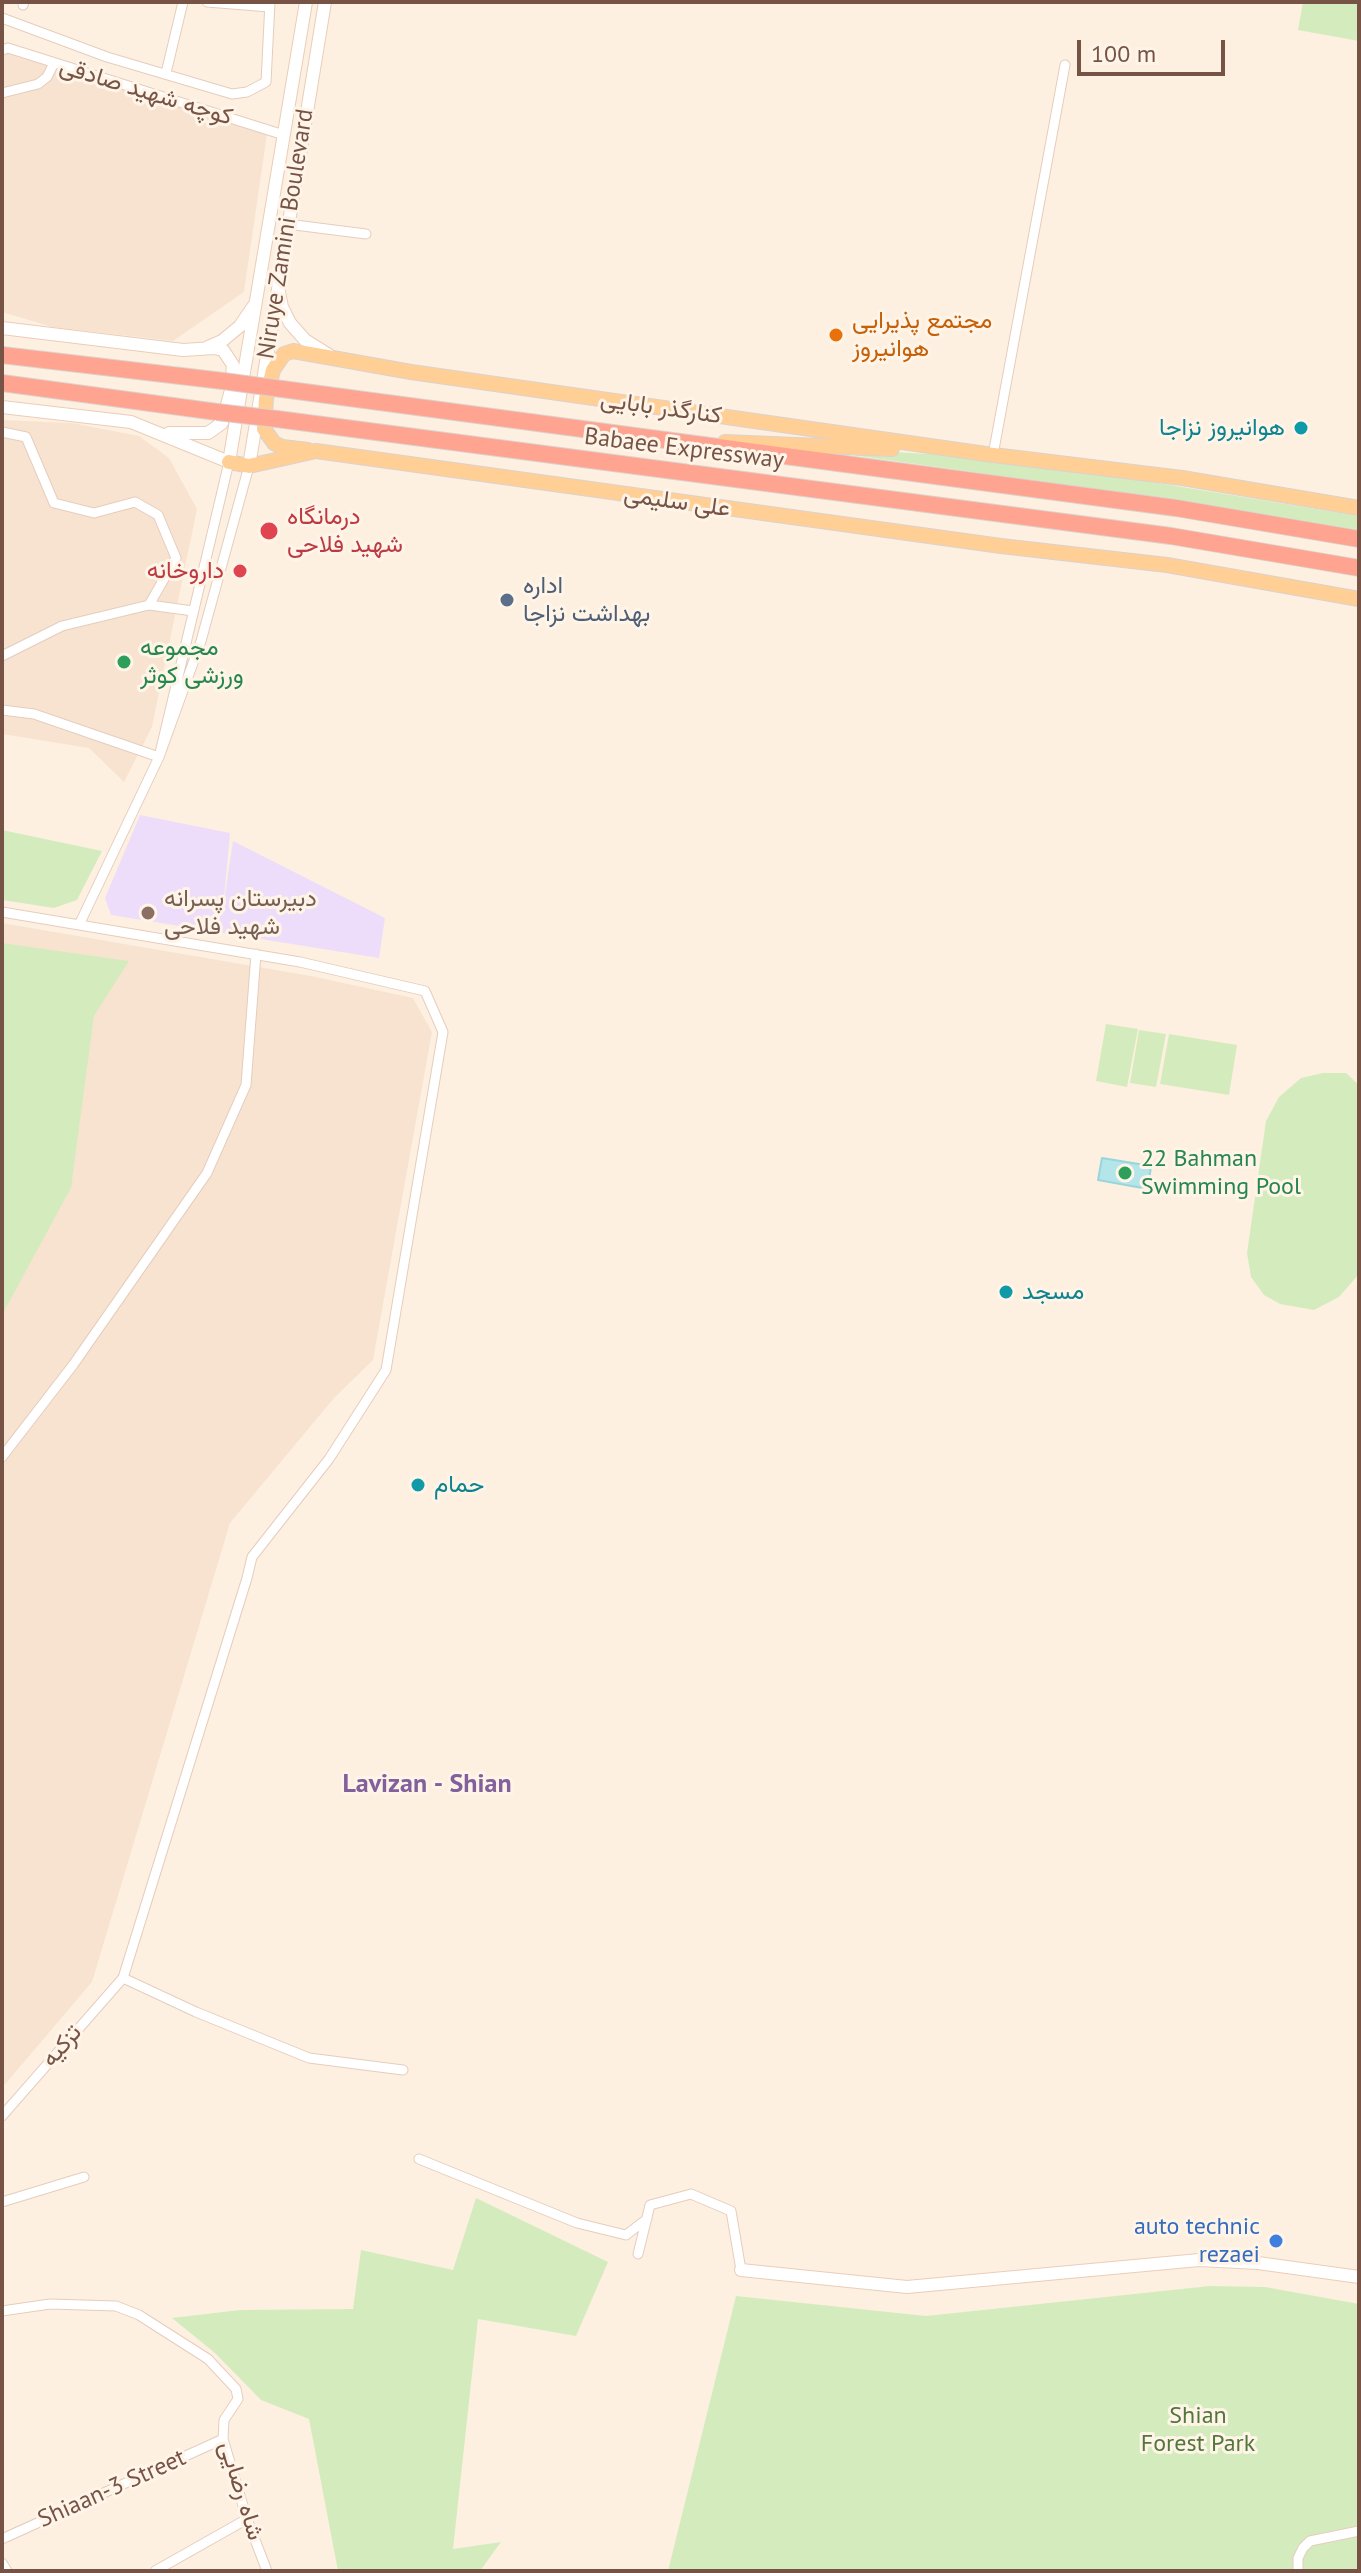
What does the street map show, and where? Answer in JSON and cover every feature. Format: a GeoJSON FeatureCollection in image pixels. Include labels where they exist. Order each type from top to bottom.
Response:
{"type":"FeatureCollection","features":[{"type":"Feature","properties":{"kind":"highway","name":"Babaee Expressway"},"geometry":{"type":"LineString","coordinates":[[2,355],[223,381],[1176,508],[1359,539]]}},
{"type":"Feature","properties":{"kind":"highway","name":"Babaee Expressway"},"geometry":{"type":"LineString","coordinates":[[2,385],[23,385],[1171,536],[1359,568]]}},
{"type":"Feature","properties":{"kind":"main road","name":"Niruye Zamini Boulevard"},"geometry":{"type":"LineString","coordinates":[[229,462],[306,2]]}},
{"type":"Feature","properties":{"kind":"main road","name":"Niruye Zamini Boulevard"},"geometry":{"type":"LineString","coordinates":[[249,466],[325,2]]}},
{"type":"Feature","properties":{"kind":"main road"},"geometry":{"type":"LineString","coordinates":[[277,282],[282,307],[290,323],[305,340],[329,355]]}},
{"type":"Feature","properties":{"kind":"main road"},"geometry":{"type":"LineString","coordinates":[[205,349],[222,341],[240,326],[257,300]]}},
{"type":"Feature","properties":{"kind":"main road"},"geometry":{"type":"LineString","coordinates":[[2,328],[183,350],[223,350],[233,365],[231,390],[222,423],[208,433],[160,433]]}},
{"type":"Feature","properties":{"kind":"main road","name":"کنارگذر بابایی"},"geometry":{"type":"LineString","coordinates":[[316,451],[282,447],[274,443],[264,429],[266,399],[276,361],[293,351],[411,372],[993,455]]}},
{"type":"Feature","properties":{"kind":"main road","name":"علی سلیمی"},"geometry":{"type":"LineString","coordinates":[[2,407],[131,422],[229,462],[249,466],[316,451],[1001,546],[1167,565],[1359,599]]}},
{"type":"Feature","properties":{"kind":"main road"},"geometry":{"type":"LineString","coordinates":[[665,441],[777,443],[993,455],[1182,478],[1359,508]]}},
{"type":"Feature","properties":{"kind":"main road"},"geometry":{"type":"LineString","coordinates":[[741,2270],[907,2287],[1199,2260],[1258,2263],[1359,2277]]}},
{"type":"Feature","properties":{"kind":"street"},"geometry":{"type":"LineString","coordinates":[[166,73],[183,2]]}},
{"type":"Feature","properties":{"kind":"street"},"geometry":{"type":"LineString","coordinates":[[2,18],[107,57],[232,94],[247,92],[266,82],[270,4],[207,2]]}},
{"type":"Feature","properties":{"kind":"street","name":"کوچه شهید صادقی"},"geometry":{"type":"LineString","coordinates":[[5,49],[284,135]]}},
{"type":"Feature","properties":{"kind":"street"},"geometry":{"type":"LineString","coordinates":[[2,93],[38,84],[47,77],[54,63]]}},
{"type":"Feature","properties":{"kind":"street"},"geometry":{"type":"LineString","coordinates":[[993,455],[1065,65]]}},
{"type":"Feature","properties":{"kind":"street"},"geometry":{"type":"LineString","coordinates":[[287,224],[366,234]]}},
{"type":"Feature","properties":{"kind":"street"},"geometry":{"type":"LineString","coordinates":[[2,432],[26,437],[54,503],[94,513],[135,502],[158,515],[176,558],[149,605]]}},
{"type":"Feature","properties":{"kind":"street"},"geometry":{"type":"LineString","coordinates":[[159,757],[229,462]]}},
{"type":"Feature","properties":{"kind":"street"},"geometry":{"type":"LineString","coordinates":[[79,925],[159,757],[201,641],[249,466]]}},
{"type":"Feature","properties":{"kind":"street"},"geometry":{"type":"LineString","coordinates":[[2,656],[62,626],[149,605],[193,611]]}},
{"type":"Feature","properties":{"kind":"street"},"geometry":{"type":"LineString","coordinates":[[2,710],[34,714],[159,757]]}},
{"type":"Feature","properties":{"kind":"street"},"geometry":{"type":"LineString","coordinates":[[2,912],[300,962],[425,991],[443,1032],[386,1370],[329,1459],[252,1557],[123,1978],[309,2058],[403,2070]]}},
{"type":"Feature","properties":{"kind":"street"},"geometry":{"type":"LineString","coordinates":[[2,1457],[73,1365],[207,1173],[246,1085],[256,954]]}},
{"type":"Feature","properties":{"kind":"street","name":"تزکیه"},"geometry":{"type":"LineString","coordinates":[[2,2116],[123,1978]]}},
{"type":"Feature","properties":{"kind":"street"},"geometry":{"type":"LineString","coordinates":[[419,2159],[577,2223],[626,2235],[647,2219]]}},
{"type":"Feature","properties":{"kind":"street"},"geometry":{"type":"LineString","coordinates":[[2,2202],[84,2177]]}},
{"type":"Feature","properties":{"kind":"street"},"geometry":{"type":"LineString","coordinates":[[638,2254],[650,2205],[691,2194],[731,2211],[741,2270]]}},
{"type":"Feature","properties":{"kind":"street","name":"شاه رضایی"},"geometry":{"type":"LineString","coordinates":[[2,2311],[50,2304],[116,2306],[139,2315],[208,2359],[236,2389],[238,2399],[224,2420],[223,2439],[247,2519],[267,2571]]}},
{"type":"Feature","properties":{"kind":"street","name":"Shiaan-3 Street"},"geometry":{"type":"LineString","coordinates":[[2,2539],[223,2439]]}},
{"type":"Feature","properties":{"kind":"street"},"geometry":{"type":"LineString","coordinates":[[155,2571],[247,2519]]}},
{"type":"Feature","properties":{"kind":"street"},"geometry":{"type":"LineString","coordinates":[[1298,2571],[1298,2558],[1310,2541],[1359,2531]]}},
{"type":"Feature","properties":{"kind":"street"},"geometry":{"type":"LineString","coordinates":[[2,2563],[7,2571]]}},
{"type":"Feature","properties":{"kind":"shaded area"},"geometry":{"type":"Polygon","coordinates":[[[2,46],[62,69],[267,134],[244,292],[173,341],[52,327],[2,312],[2,46]]]}},
{"type":"Feature","properties":{"kind":"shaded area"},"geometry":{"type":"Polygon","coordinates":[[[2,420],[72,423],[139,436],[169,458],[197,509],[152,727],[124,782],[89,748],[2,734],[2,420]]]}},
{"type":"Feature","properties":{"kind":"shaded area"},"geometry":{"type":"Polygon","coordinates":[[[140,815],[230,833],[223,908],[233,841],[385,918],[379,958],[111,915],[105,898],[140,815]]]}},
{"type":"Feature","properties":{"kind":"shaded area"},"geometry":{"type":"Polygon","coordinates":[[[2,923],[311,976],[413,998],[432,1032],[373,1360],[334,1398],[230,1523],[92,1982],[2,2088],[2,923]]]}},
{"type":"Feature","properties":{"kind":"green space"},"geometry":{"type":"Polygon","coordinates":[[[1303,2],[1359,2],[1359,41],[1298,30],[1303,2]]]}},
{"type":"Feature","properties":{"kind":"green space"},"geometry":{"type":"Polygon","coordinates":[[[794,447],[951,455],[1103,474],[1359,516],[1359,531],[1117,492],[794,447]]]}},
{"type":"Feature","properties":{"kind":"green space"},"geometry":{"type":"Polygon","coordinates":[[[2,830],[102,851],[77,900],[54,908],[2,900],[2,830]]]}},
{"type":"Feature","properties":{"kind":"green space"},"geometry":{"type":"Polygon","coordinates":[[[2,943],[129,961],[94,1016],[71,1188],[2,1315],[2,943]]]}},
{"type":"Feature","properties":{"kind":"green space"},"geometry":{"type":"Polygon","coordinates":[[[1106,1024],[1138,1029],[1127,1087],[1096,1081],[1106,1024]]]}},
{"type":"Feature","properties":{"kind":"green space"},"geometry":{"type":"Polygon","coordinates":[[[1139,1030],[1166,1034],[1156,1087],[1130,1083],[1139,1030]]]}},
{"type":"Feature","properties":{"kind":"green space"},"geometry":{"type":"Polygon","coordinates":[[[1169,1034],[1237,1045],[1229,1095],[1160,1084],[1169,1034]]]}},
{"type":"Feature","properties":{"kind":"green space"},"geometry":{"type":"Polygon","coordinates":[[[1323,1073],[1346,1073],[1359,1085],[1359,1274],[1339,1297],[1314,1310],[1280,1304],[1264,1295],[1251,1277],[1247,1253],[1266,1121],[1279,1097],[1301,1078],[1323,1073]]]}},
{"type":"Feature","properties":{"kind":"green space"},"geometry":{"type":"Polygon","coordinates":[[[476,2198],[608,2262],[576,2336],[478,2319],[453,2549],[501,2542],[480,2571],[338,2571],[309,2419],[261,2400],[215,2353],[172,2318],[240,2310],[353,2309],[361,2250],[453,2270],[476,2198]]]}},
{"type":"Feature","properties":{"kind":"green space","name":"Shian Forest Park"},"geometry":{"type":"Polygon","coordinates":[[[1210,2286],[1265,2287],[1359,2304],[1359,2571],[668,2571],[736,2296],[926,2316],[1210,2286]]]}},
{"type":"Feature","properties":{"kind":"water","name":"22 Bahman Swimming Pool"},"geometry":{"type":"Polygon","coordinates":[[[1102,1158],[1151,1166],[1148,1189],[1098,1180],[1102,1158]]]}},
{"type":"Feature","properties":{"kind":"place","name":"مجتمع پذیرایی هوانیروز"},"geometry":{"type":"Point","coordinates":[836,335]}},
{"type":"Feature","properties":{"kind":"place","name":"هوانیروز نزاجا"},"geometry":{"type":"Point","coordinates":[1301,428]}},
{"type":"Feature","properties":{"kind":"place","name":"درمانگاه شهید فلاحی"},"geometry":{"type":"Point","coordinates":[269,531]}},
{"type":"Feature","properties":{"kind":"place","name":"داروخانه"},"geometry":{"type":"Point","coordinates":[240,571]}},
{"type":"Feature","properties":{"kind":"place","name":"اداره بهداشت نزاجا"},"geometry":{"type":"Point","coordinates":[507,600]}},
{"type":"Feature","properties":{"kind":"place","name":"مجموعه ورزشی کوثر"},"geometry":{"type":"Point","coordinates":[124,662]}},
{"type":"Feature","properties":{"kind":"place","name":"دبیرستان پسرانه شهید فلاحی"},"geometry":{"type":"Point","coordinates":[148,913]}},
{"type":"Feature","properties":{"kind":"place","name":"22 Bahman Swimming Pool"},"geometry":{"type":"Point","coordinates":[1125,1173]}},
{"type":"Feature","properties":{"kind":"place","name":"مسجد"},"geometry":{"type":"Point","coordinates":[1006,1292]}},
{"type":"Feature","properties":{"kind":"place","name":"حمام"},"geometry":{"type":"Point","coordinates":[418,1485]}},
{"type":"Feature","properties":{"kind":"place","name":"auto technic rezaei"},"geometry":{"type":"Point","coordinates":[1276,2241]}},
{"type":"Feature","properties":{"kind":"district","name":"Lavizan - Shian"},"geometry":{"type":"Point","coordinates":[427,1785]}}]}
